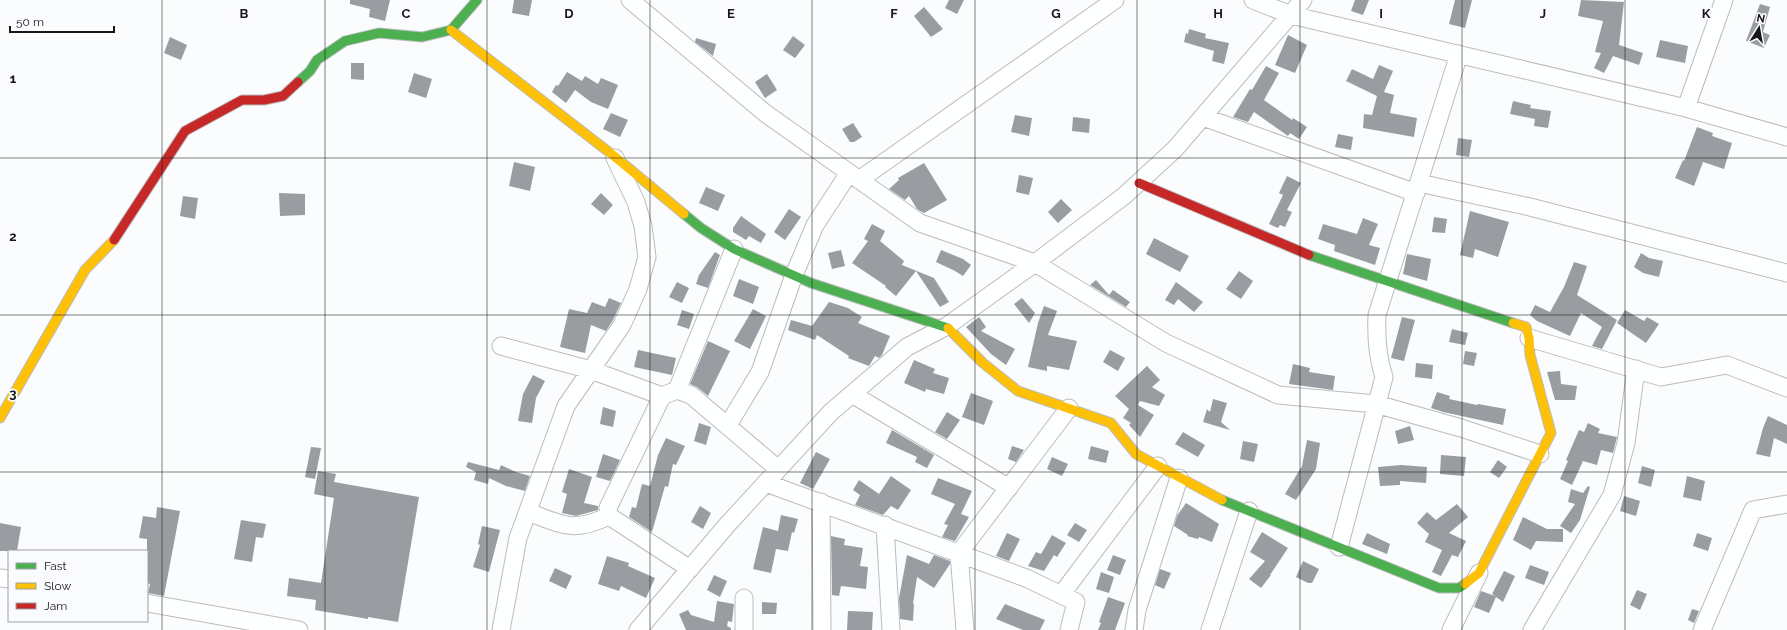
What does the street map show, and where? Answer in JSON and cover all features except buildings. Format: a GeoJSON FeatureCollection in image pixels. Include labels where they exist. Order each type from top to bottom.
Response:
{"type":"FeatureCollection","features":[{"type":"Feature","properties":{"kind":"street"},"geometry":{"type":"LineString","coordinates":[[0,418],[85,270],[114,240],[185,131],[242,100],[264,100],[283,96],[310,71],[317,60],[345,42],[379,33],[422,37],[451,30],[477,0]]}},
{"type":"Feature","properties":{"kind":"street"},"geometry":{"type":"LineString","coordinates":[[728,425],[760,372],[794,275],[815,225],[854,176],[1116,0]]}},
{"type":"Feature","properties":{"kind":"street"},"geometry":{"type":"LineString","coordinates":[[1253,0],[1291,15],[1686,108],[1787,138]]}},
{"type":"Feature","properties":{"kind":"street"},"geometry":{"type":"LineString","coordinates":[[638,630],[727,525],[831,412],[907,347],[947,326],[1035,263],[1124,196],[1174,149],[1304,0]]}},
{"type":"Feature","properties":{"kind":"street"},"geometry":{"type":"LineString","coordinates":[[1686,108],[1724,0]]}},
{"type":"Feature","properties":{"kind":"street"},"geometry":{"type":"LineString","coordinates":[[638,3],[765,113],[920,223],[1035,263],[1166,343],[1278,395],[1376,404],[1461,428],[1540,454]]}},
{"type":"Feature","properties":{"kind":"street"},"geometry":{"type":"LineString","coordinates":[[451,30],[614,156],[701,228],[734,250],[811,283],[947,326],[983,363],[1018,390],[1111,423],[1136,454],[1225,502],[1439,588],[1459,588],[1480,573]]}},
{"type":"Feature","properties":{"kind":"street"},"geometry":{"type":"LineString","coordinates":[[1339,547],[1384,377],[1378,359],[1376,338],[1377,315],[1459,54]]}},
{"type":"Feature","properties":{"kind":"street"},"geometry":{"type":"LineString","coordinates":[[1203,117],[1417,188],[1530,207],[1787,273]]}},
{"type":"Feature","properties":{"kind":"street"},"geometry":{"type":"LineString","coordinates":[[501,630],[518,538],[566,406],[622,325],[638,289],[647,257],[643,226],[636,202],[614,156]]}},
{"type":"Feature","properties":{"kind":"street"},"geometry":{"type":"LineString","coordinates":[[1138,183],[1321,260],[1526,327],[1529,338],[1530,355],[1551,433],[1451,630]]}},
{"type":"Feature","properties":{"kind":"street"},"geometry":{"type":"LineString","coordinates":[[690,569],[609,516],[608,508],[670,393],[734,250]]}},
{"type":"Feature","properties":{"kind":"street"},"geometry":{"type":"LineString","coordinates":[[1529,338],[1661,376],[1727,365],[1787,388]]}},
{"type":"Feature","properties":{"kind":"street"},"geometry":{"type":"LineString","coordinates":[[501,346],[670,393],[691,395],[728,425],[778,470]]}},
{"type":"Feature","properties":{"kind":"street"},"geometry":{"type":"LineString","coordinates":[[1532,630],[1612,495],[1626,443],[1636,369]]}},
{"type":"Feature","properties":{"kind":"street"},"geometry":{"type":"LineString","coordinates":[[852,394],[1009,488]]}},
{"type":"Feature","properties":{"kind":"street"},"geometry":{"type":"LineString","coordinates":[[965,630],[959,553],[1069,408]]}},
{"type":"Feature","properties":{"kind":"street"},"geometry":{"type":"LineString","coordinates":[[1061,596],[1158,466]]}},
{"type":"Feature","properties":{"kind":"street"},"geometry":{"type":"LineString","coordinates":[[1134,630],[1137,610],[1179,478]]}},
{"type":"Feature","properties":{"kind":"street"},"geometry":{"type":"LineString","coordinates":[[766,483],[885,525],[1026,578],[1076,602],[1069,630]]}},
{"type":"Feature","properties":{"kind":"street"},"geometry":{"type":"LineString","coordinates":[[821,502],[822,630]]}},
{"type":"Feature","properties":{"kind":"street"},"geometry":{"type":"LineString","coordinates":[[1702,630],[1753,510],[1787,504]]}},
{"type":"Feature","properties":{"kind":"street"},"geometry":{"type":"LineString","coordinates":[[1210,630],[1249,511]]}},
{"type":"Feature","properties":{"kind":"street"},"geometry":{"type":"LineString","coordinates":[[528,512],[567,526],[591,524],[609,516]]}},
{"type":"Feature","properties":{"kind":"street"},"geometry":{"type":"LineString","coordinates":[[885,525],[891,630]]}},
{"type":"Feature","properties":{"kind":"street"},"geometry":{"type":"LineString","coordinates":[[744,598],[744,630]]}},
{"type":"Feature","properties":{"kind":"street"},"geometry":{"type":"LineString","coordinates":[[148,603],[299,630]]}},
{"type":"Feature","properties":{"kind":"traffic: fast"},"geometry":{"type":"LineString","coordinates":[[298,82],[310,71],[317,60],[345,41],[379,33],[422,37],[451,30],[477,0]]}},
{"type":"Feature","properties":{"kind":"traffic: fast"},"geometry":{"type":"LineString","coordinates":[[684,214],[701,228],[734,249],[811,283],[948,328]]}},
{"type":"Feature","properties":{"kind":"traffic: fast"},"geometry":{"type":"LineString","coordinates":[[1309,255],[1513,323]]}},
{"type":"Feature","properties":{"kind":"traffic: fast"},"geometry":{"type":"LineString","coordinates":[[1222,500],[1439,588],[1459,588],[1465,584]]}},
{"type":"Feature","properties":{"kind":"traffic: slow"},"geometry":{"type":"LineString","coordinates":[[451,30],[614,156],[684,214]]}},
{"type":"Feature","properties":{"kind":"traffic: slow"},"geometry":{"type":"LineString","coordinates":[[0,418],[85,270],[114,240]]}},
{"type":"Feature","properties":{"kind":"traffic: slow"},"geometry":{"type":"LineString","coordinates":[[1465,584],[1479,573],[1551,433],[1530,355],[1529,338],[1526,327],[1513,323]]}},
{"type":"Feature","properties":{"kind":"traffic: slow"},"geometry":{"type":"LineString","coordinates":[[948,328],[983,363],[1018,391],[1111,423],[1136,454],[1222,500]]}},
{"type":"Feature","properties":{"kind":"traffic: jam"},"geometry":{"type":"LineString","coordinates":[[114,240],[185,131],[242,100],[264,100],[283,96],[298,82]]}},
{"type":"Feature","properties":{"kind":"traffic: jam"},"geometry":{"type":"LineString","coordinates":[[1139,183],[1309,255]]}}]}
